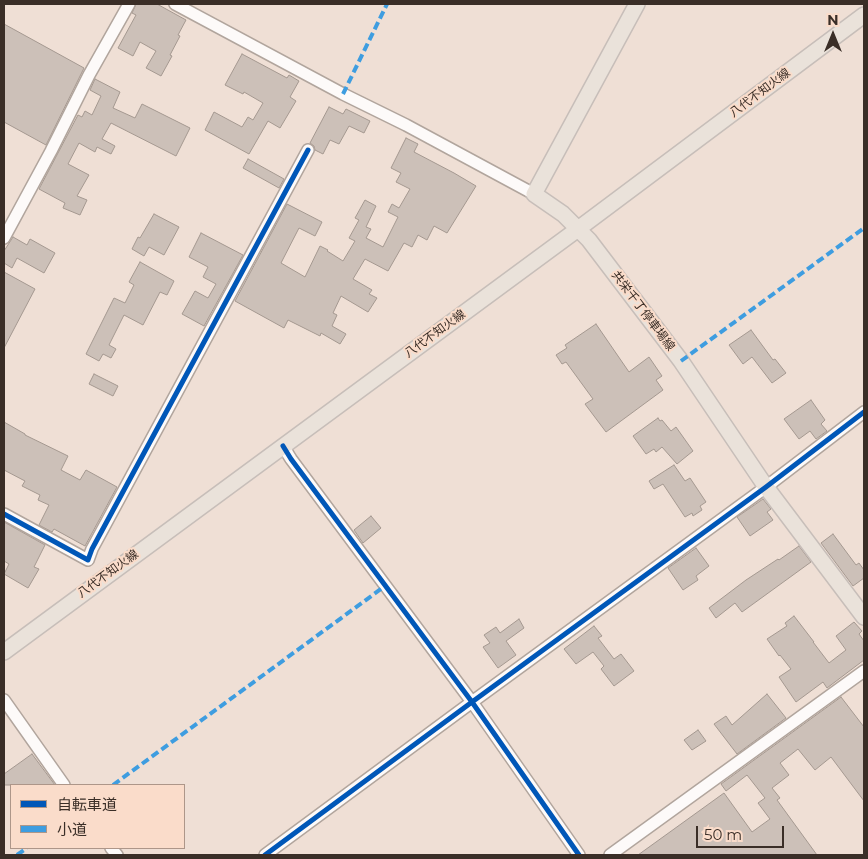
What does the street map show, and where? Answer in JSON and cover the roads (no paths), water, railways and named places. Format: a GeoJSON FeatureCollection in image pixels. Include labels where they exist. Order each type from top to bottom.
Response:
{"type":"FeatureCollection","features":[{"type":"Feature","properties":{"kind":"main road"},"geometry":{"type":"LineString","coordinates":[[534,194],[637,4]]}},
{"type":"Feature","properties":{"kind":"main road","name":"八代不知火線"},"geometry":{"type":"LineString","coordinates":[[4,652],[864,16]]}},
{"type":"Feature","properties":{"kind":"main road","name":"共栄千丁停車場線"},"geometry":{"type":"LineString","coordinates":[[534,194],[563,214],[589,240],[681,361],[766,487],[864,616]]}},
{"type":"Feature","properties":{"kind":"street"},"geometry":{"type":"LineString","coordinates":[[4,238],[89,75],[130,4]]}},
{"type":"Feature","properties":{"kind":"street"},"geometry":{"type":"LineString","coordinates":[[175,4],[534,194]]}},
{"type":"Feature","properties":{"kind":"street"},"geometry":{"type":"LineString","coordinates":[[4,514],[88,560],[92,549],[308,150]]}},
{"type":"Feature","properties":{"kind":"street"},"geometry":{"type":"LineString","coordinates":[[265,855],[766,487],[864,412]]}},
{"type":"Feature","properties":{"kind":"street"},"geometry":{"type":"LineString","coordinates":[[283,446],[472,702],[579,855]]}},
{"type":"Feature","properties":{"kind":"street"},"geometry":{"type":"LineString","coordinates":[[610,855],[864,671]]}},
{"type":"Feature","properties":{"kind":"street"},"geometry":{"type":"LineString","coordinates":[[4,700],[63,784]]}}]}
